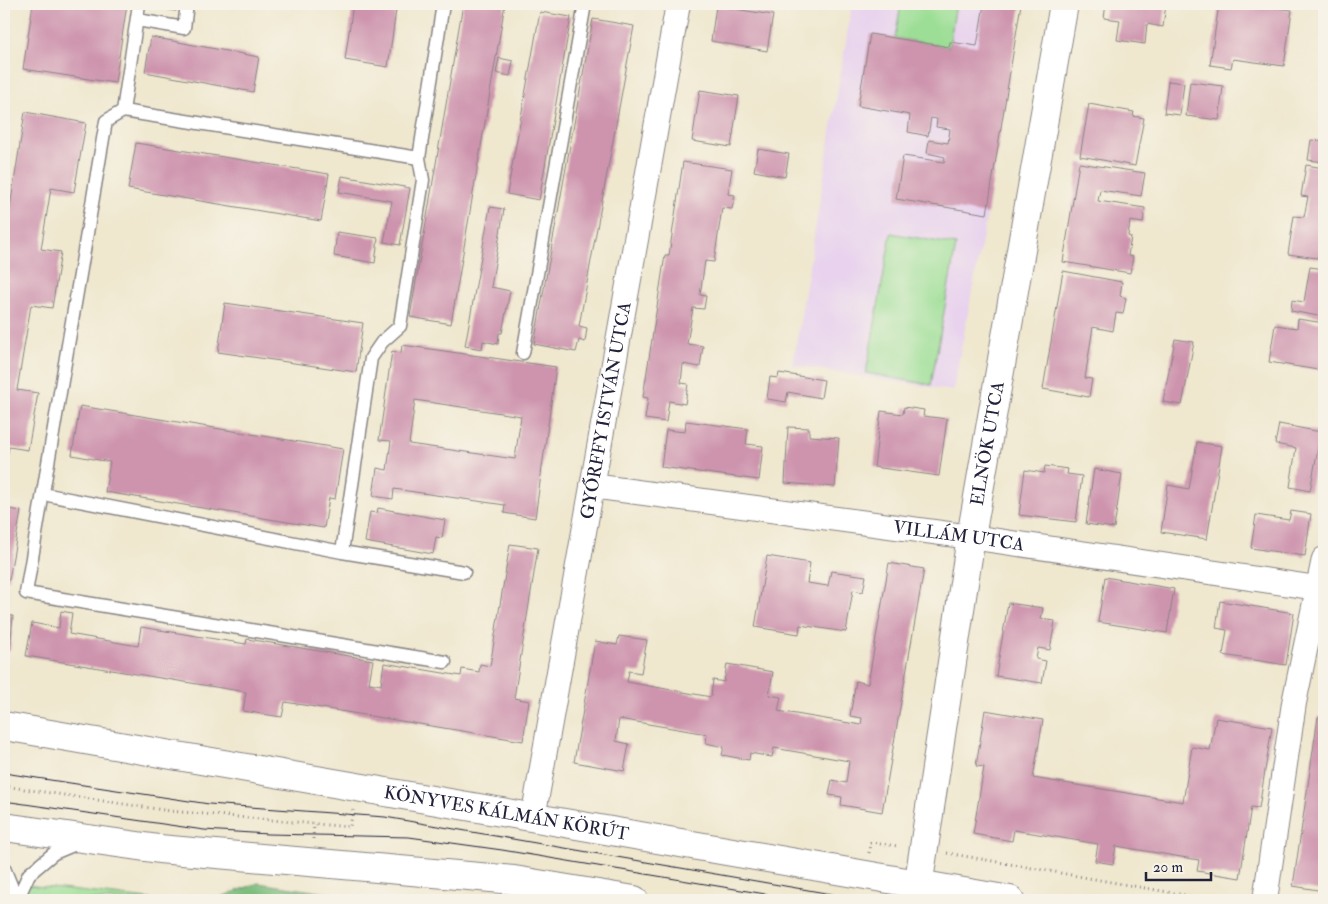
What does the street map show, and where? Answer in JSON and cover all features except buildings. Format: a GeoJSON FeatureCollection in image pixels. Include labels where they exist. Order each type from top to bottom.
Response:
{"type":"FeatureCollection","features":[{"type":"Feature","properties":{"kind":"main road","name":"ELNÖK UTCA"},"geometry":{"type":"LineString","coordinates":[[917,892],[971,538],[1064,4]]}},
{"type":"Feature","properties":{"kind":"main road","name":"KÖNYVES KÁLMÁN KÖRÚT"},"geometry":{"type":"LineString","coordinates":[[4,726],[534,818],[917,892],[1010,900]]}},
{"type":"Feature","properties":{"kind":"main road"},"geometry":{"type":"LineString","coordinates":[[4,827],[159,849],[514,880],[634,900]]}},
{"type":"Feature","properties":{"kind":"street","name":"GYŐRFFY ISTVÁN UTCA"},"geometry":{"type":"LineString","coordinates":[[534,818],[678,4]]}},
{"type":"Feature","properties":{"kind":"street","name":"VILLÁM UTCA"},"geometry":{"type":"LineString","coordinates":[[592,486],[1322,589]]}},
{"type":"Feature","properties":{"kind":"street"},"geometry":{"type":"LineString","coordinates":[[1265,900],[1294,703],[1322,589],[1324,559]]}},
{"type":"Feature","properties":{"kind":"lane"},"geometry":{"type":"LineString","coordinates":[[123,111],[139,4]]}},
{"type":"Feature","properties":{"kind":"lane"},"geometry":{"type":"LineString","coordinates":[[137,20],[184,28],[187,4]]}},
{"type":"Feature","properties":{"kind":"lane"},"geometry":{"type":"LineString","coordinates":[[342,552],[371,358],[382,342],[400,326],[424,180],[419,158],[443,4]]}},
{"type":"Feature","properties":{"kind":"lane"},"geometry":{"type":"LineString","coordinates":[[523,353],[585,4]]}},
{"type":"Feature","properties":{"kind":"lane"},"geometry":{"type":"LineString","coordinates":[[419,158],[123,111],[106,122],[26,593],[445,662]]}},
{"type":"Feature","properties":{"kind":"lane"},"geometry":{"type":"LineString","coordinates":[[43,494],[342,552],[464,572]]}},
{"type":"Feature","properties":{"kind":"lane"},"geometry":{"type":"LineString","coordinates":[[17,900],[29,874],[54,853],[89,838]]}},
{"type":"Feature","properties":{"kind":"lane"},"geometry":{"type":"LineString","coordinates":[[4,868],[17,900]]}},
{"type":"Feature","properties":{"kind":"path"},"geometry":{"type":"LineString","coordinates":[[4,786],[170,811],[350,827]]}},
{"type":"Feature","properties":{"kind":"path"},"geometry":{"type":"LineString","coordinates":[[1074,875],[1213,900]]}},
{"type":"Feature","properties":{"kind":"shaded area"},"geometry":{"type":"Polygon","coordinates":[[[852,4],[1021,4],[987,214],[953,391],[793,365],[852,4]]]}},
{"type":"Feature","properties":{"kind":"green space"},"geometry":{"type":"Polygon","coordinates":[[[901,4],[956,4],[949,47],[895,38],[901,4]]]}},
{"type":"Feature","properties":{"kind":"green space"},"geometry":{"type":"Polygon","coordinates":[[[891,233],[956,245],[931,385],[866,373],[891,233]]]}},
{"type":"Feature","properties":{"kind":"green space"},"geometry":{"type":"Polygon","coordinates":[[[4,882],[18,884],[157,900],[4,900],[4,882]]]}},
{"type":"Feature","properties":{"kind":"green space"},"geometry":{"type":"Polygon","coordinates":[[[258,883],[374,900],[213,900],[258,883]]]}},
{"type":"Feature","properties":{"kind":"tram line"},"geometry":{"type":"LineString","coordinates":[[4,773],[209,804],[385,817],[866,900]]}},
{"type":"Feature","properties":{"kind":"tram line"},"geometry":{"type":"LineString","coordinates":[[4,801],[204,830],[268,834],[409,837],[502,850],[801,900]]}}]}
